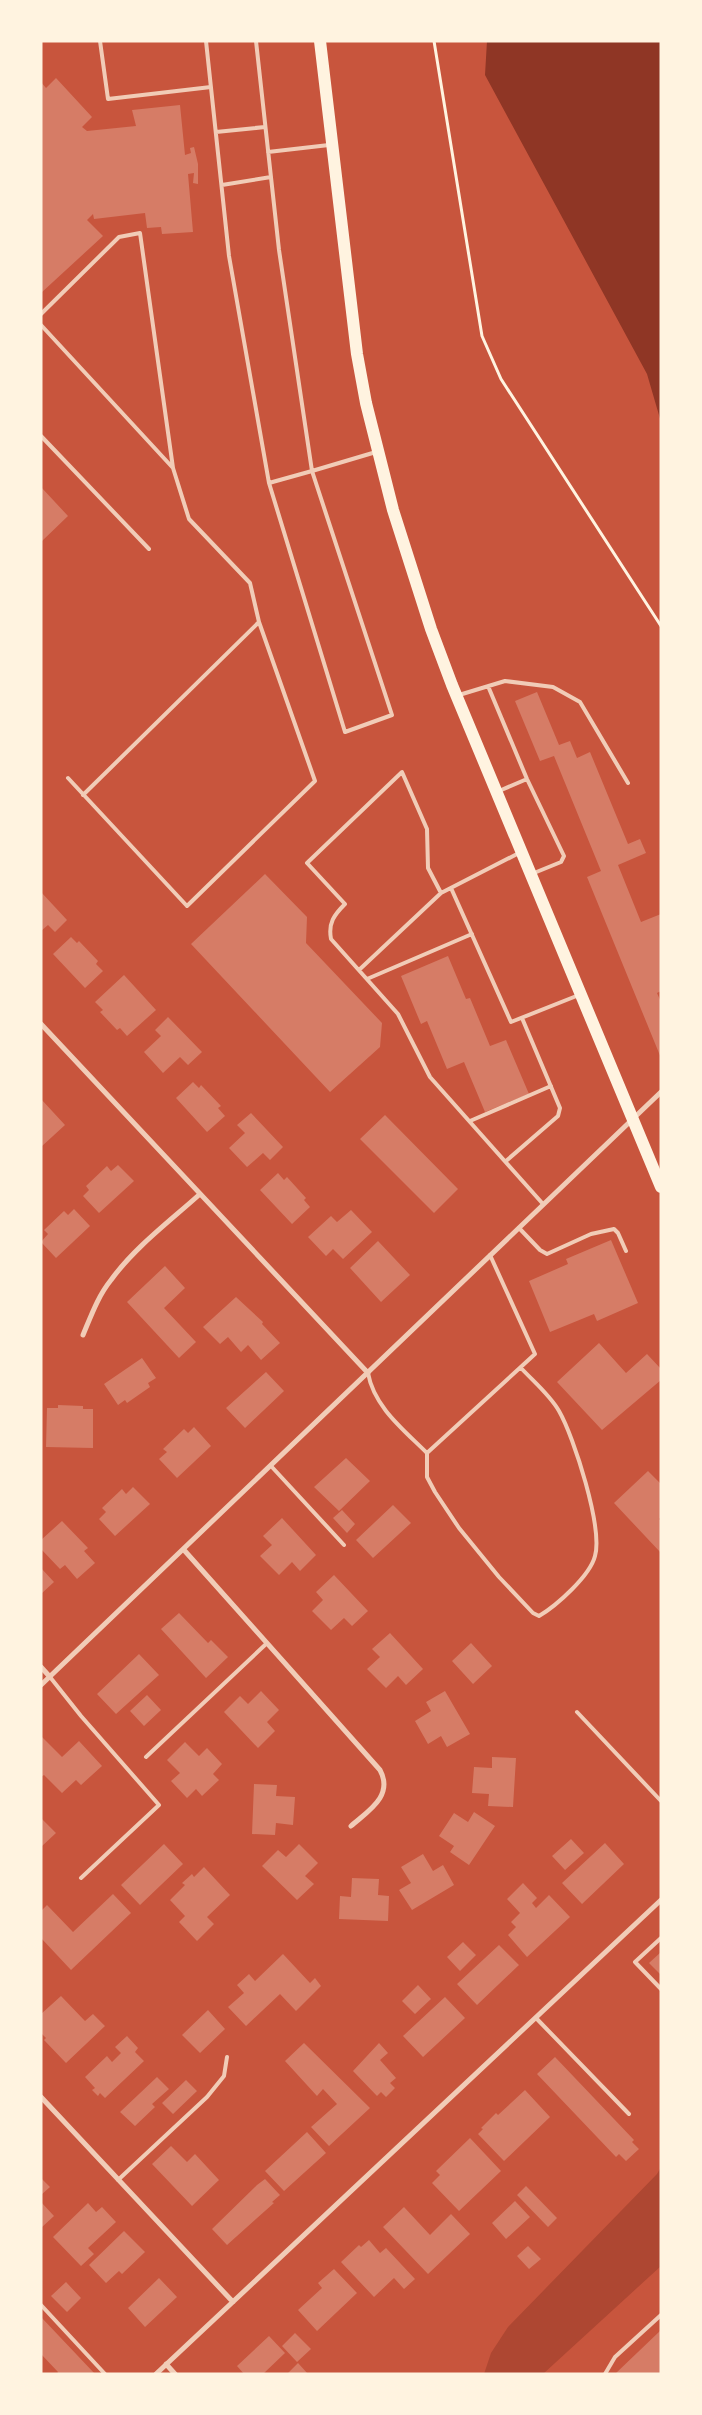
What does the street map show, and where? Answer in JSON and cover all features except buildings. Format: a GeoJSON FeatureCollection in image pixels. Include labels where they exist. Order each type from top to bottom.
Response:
{"type":"FeatureCollection","features":[{"type":"Feature","properties":{"kind":"main road"},"geometry":{"type":"LineString","coordinates":[[320,41],[356,354],[378,451],[409,566],[456,696],[661,1187]]}},
{"type":"Feature","properties":{"kind":"street"},"geometry":{"type":"LineString","coordinates":[[41,1024],[368,1373]]}},
{"type":"Feature","properties":{"kind":"street"},"geometry":{"type":"LineString","coordinates":[[41,1685],[661,1092]]}},
{"type":"Feature","properties":{"kind":"street"},"geometry":{"type":"LineString","coordinates":[[83,1335],[99,1298],[110,1280],[125,1263],[200,1194]]}},
{"type":"Feature","properties":{"kind":"street"},"geometry":{"type":"LineString","coordinates":[[184,1550],[382,1775],[385,1784],[380,1799],[351,1826]]}},
{"type":"Feature","properties":{"kind":"street"},"geometry":{"type":"LineString","coordinates":[[41,1667],[50,1677]]}},
{"type":"Feature","properties":{"kind":"street"},"geometry":{"type":"LineString","coordinates":[[156,2374],[661,1900]]}},
{"type":"Feature","properties":{"kind":"street"},"geometry":{"type":"LineString","coordinates":[[41,2097],[233,2302]]}},
{"type":"Feature","properties":{"kind":"street"},"geometry":{"type":"LineString","coordinates":[[166,2364],[175,2374]]}},
{"type":"Feature","properties":{"kind":"lane"},"geometry":{"type":"LineString","coordinates":[[100,41],[108,99],[211,87]]}},
{"type":"Feature","properties":{"kind":"lane"},"geometry":{"type":"LineString","coordinates":[[206,41],[229,256],[269,483],[345,732],[392,715],[312,471],[279,250],[256,41]]}},
{"type":"Feature","properties":{"kind":"lane"},"geometry":{"type":"LineString","coordinates":[[216,132],[265,127]]}},
{"type":"Feature","properties":{"kind":"lane"},"geometry":{"type":"LineString","coordinates":[[268,152],[332,144]]}},
{"type":"Feature","properties":{"kind":"lane"},"geometry":{"type":"LineString","coordinates":[[222,184],[271,177]]}},
{"type":"Feature","properties":{"kind":"lane"},"geometry":{"type":"LineString","coordinates":[[41,314],[119,237],[140,233],[173,468],[189,519],[250,583],[259,622],[315,781],[187,906],[68,778]]}},
{"type":"Feature","properties":{"kind":"lane"},"geometry":{"type":"LineString","coordinates":[[41,325],[173,468]]}},
{"type":"Feature","properties":{"kind":"lane"},"geometry":{"type":"LineString","coordinates":[[41,436],[149,549]]}},
{"type":"Feature","properties":{"kind":"lane"},"geometry":{"type":"LineString","coordinates":[[269,483],[378,451]]}},
{"type":"Feature","properties":{"kind":"lane"},"geometry":{"type":"LineString","coordinates":[[83,794],[259,622]]}},
{"type":"Feature","properties":{"kind":"lane"},"geometry":{"type":"LineString","coordinates":[[456,696],[505,681],[553,687],[580,702],[628,783]]}},
{"type":"Feature","properties":{"kind":"lane"},"geometry":{"type":"LineString","coordinates":[[488,686],[527,778],[564,856],[561,862],[531,874]]}},
{"type":"Feature","properties":{"kind":"lane"},"geometry":{"type":"LineString","coordinates":[[441,893],[428,868],[426,829],[402,772],[306,863],[345,904],[336,913],[329,927],[332,939],[398,1014],[430,1077],[543,1204]]}},
{"type":"Feature","properties":{"kind":"lane"},"geometry":{"type":"LineString","coordinates":[[497,792],[527,778]]}},
{"type":"Feature","properties":{"kind":"lane"},"geometry":{"type":"LineString","coordinates":[[359,970],[441,893],[522,851]]}},
{"type":"Feature","properties":{"kind":"lane"},"geometry":{"type":"LineString","coordinates":[[451,888],[511,1022],[581,994]]}},
{"type":"Feature","properties":{"kind":"lane"},"geometry":{"type":"LineString","coordinates":[[367,979],[472,934]]}},
{"type":"Feature","properties":{"kind":"lane"},"geometry":{"type":"LineString","coordinates":[[506,1161],[558,1116],[560,1108],[522,1018]]}},
{"type":"Feature","properties":{"kind":"lane"},"geometry":{"type":"LineString","coordinates":[[470,1121],[551,1086]]}},
{"type":"Feature","properties":{"kind":"lane"},"geometry":{"type":"LineString","coordinates":[[519,1228],[540,1250],[547,1254],[560,1250],[591,1234],[614,1229],[618,1233],[626,1251]]}},
{"type":"Feature","properties":{"kind":"lane"},"geometry":{"type":"LineString","coordinates":[[427,1453],[535,1354],[490,1255]]}},
{"type":"Feature","properties":{"kind":"lane"},"geometry":{"type":"LineString","coordinates":[[368,1373],[370,1385],[382,1407],[427,1453],[428,1477],[459,1528],[499,1577],[533,1613],[539,1616],[551,1609],[590,1569],[595,1557],[598,1541],[578,1458],[566,1425],[558,1408],[521,1368]]}},
{"type":"Feature","properties":{"kind":"lane"},"geometry":{"type":"LineString","coordinates":[[271,1466],[344,1544]]}},
{"type":"Feature","properties":{"kind":"lane"},"geometry":{"type":"LineString","coordinates":[[146,1756],[266,1644]]}},
{"type":"Feature","properties":{"kind":"lane"},"geometry":{"type":"LineString","coordinates":[[50,1677],[81,1716],[159,1805],[81,1878]]}},
{"type":"Feature","properties":{"kind":"lane"},"geometry":{"type":"LineString","coordinates":[[577,1712],[661,1801]]}},
{"type":"Feature","properties":{"kind":"lane"},"geometry":{"type":"LineString","coordinates":[[661,1938],[635,1962],[661,1989]]}},
{"type":"Feature","properties":{"kind":"lane"},"geometry":{"type":"LineString","coordinates":[[536,2018],[629,2114]]}},
{"type":"Feature","properties":{"kind":"lane"},"geometry":{"type":"LineString","coordinates":[[118,2180],[207,2097],[224,2076],[227,2057]]}},
{"type":"Feature","properties":{"kind":"lane"},"geometry":{"type":"LineString","coordinates":[[41,2305],[105,2374]]}},
{"type":"Feature","properties":{"kind":"lane"},"geometry":{"type":"LineString","coordinates":[[605,2374],[615,2357],[661,2315]]}},
{"type":"Feature","properties":{"kind":"path"},"geometry":{"type":"LineString","coordinates":[[434,41],[482,336],[501,379],[661,626]]}},
{"type":"Feature","properties":{"kind":"shaded area"},"geometry":{"type":"Polygon","coordinates":[[[487,41],[661,41],[661,422],[647,374],[485,75],[487,41]]]}},
{"type":"Feature","properties":{"kind":"shaded area"},"geometry":{"type":"Polygon","coordinates":[[[661,2167],[661,2266],[543,2374],[484,2374],[491,2353],[508,2327],[657,2174],[661,2167]]]}}]}
